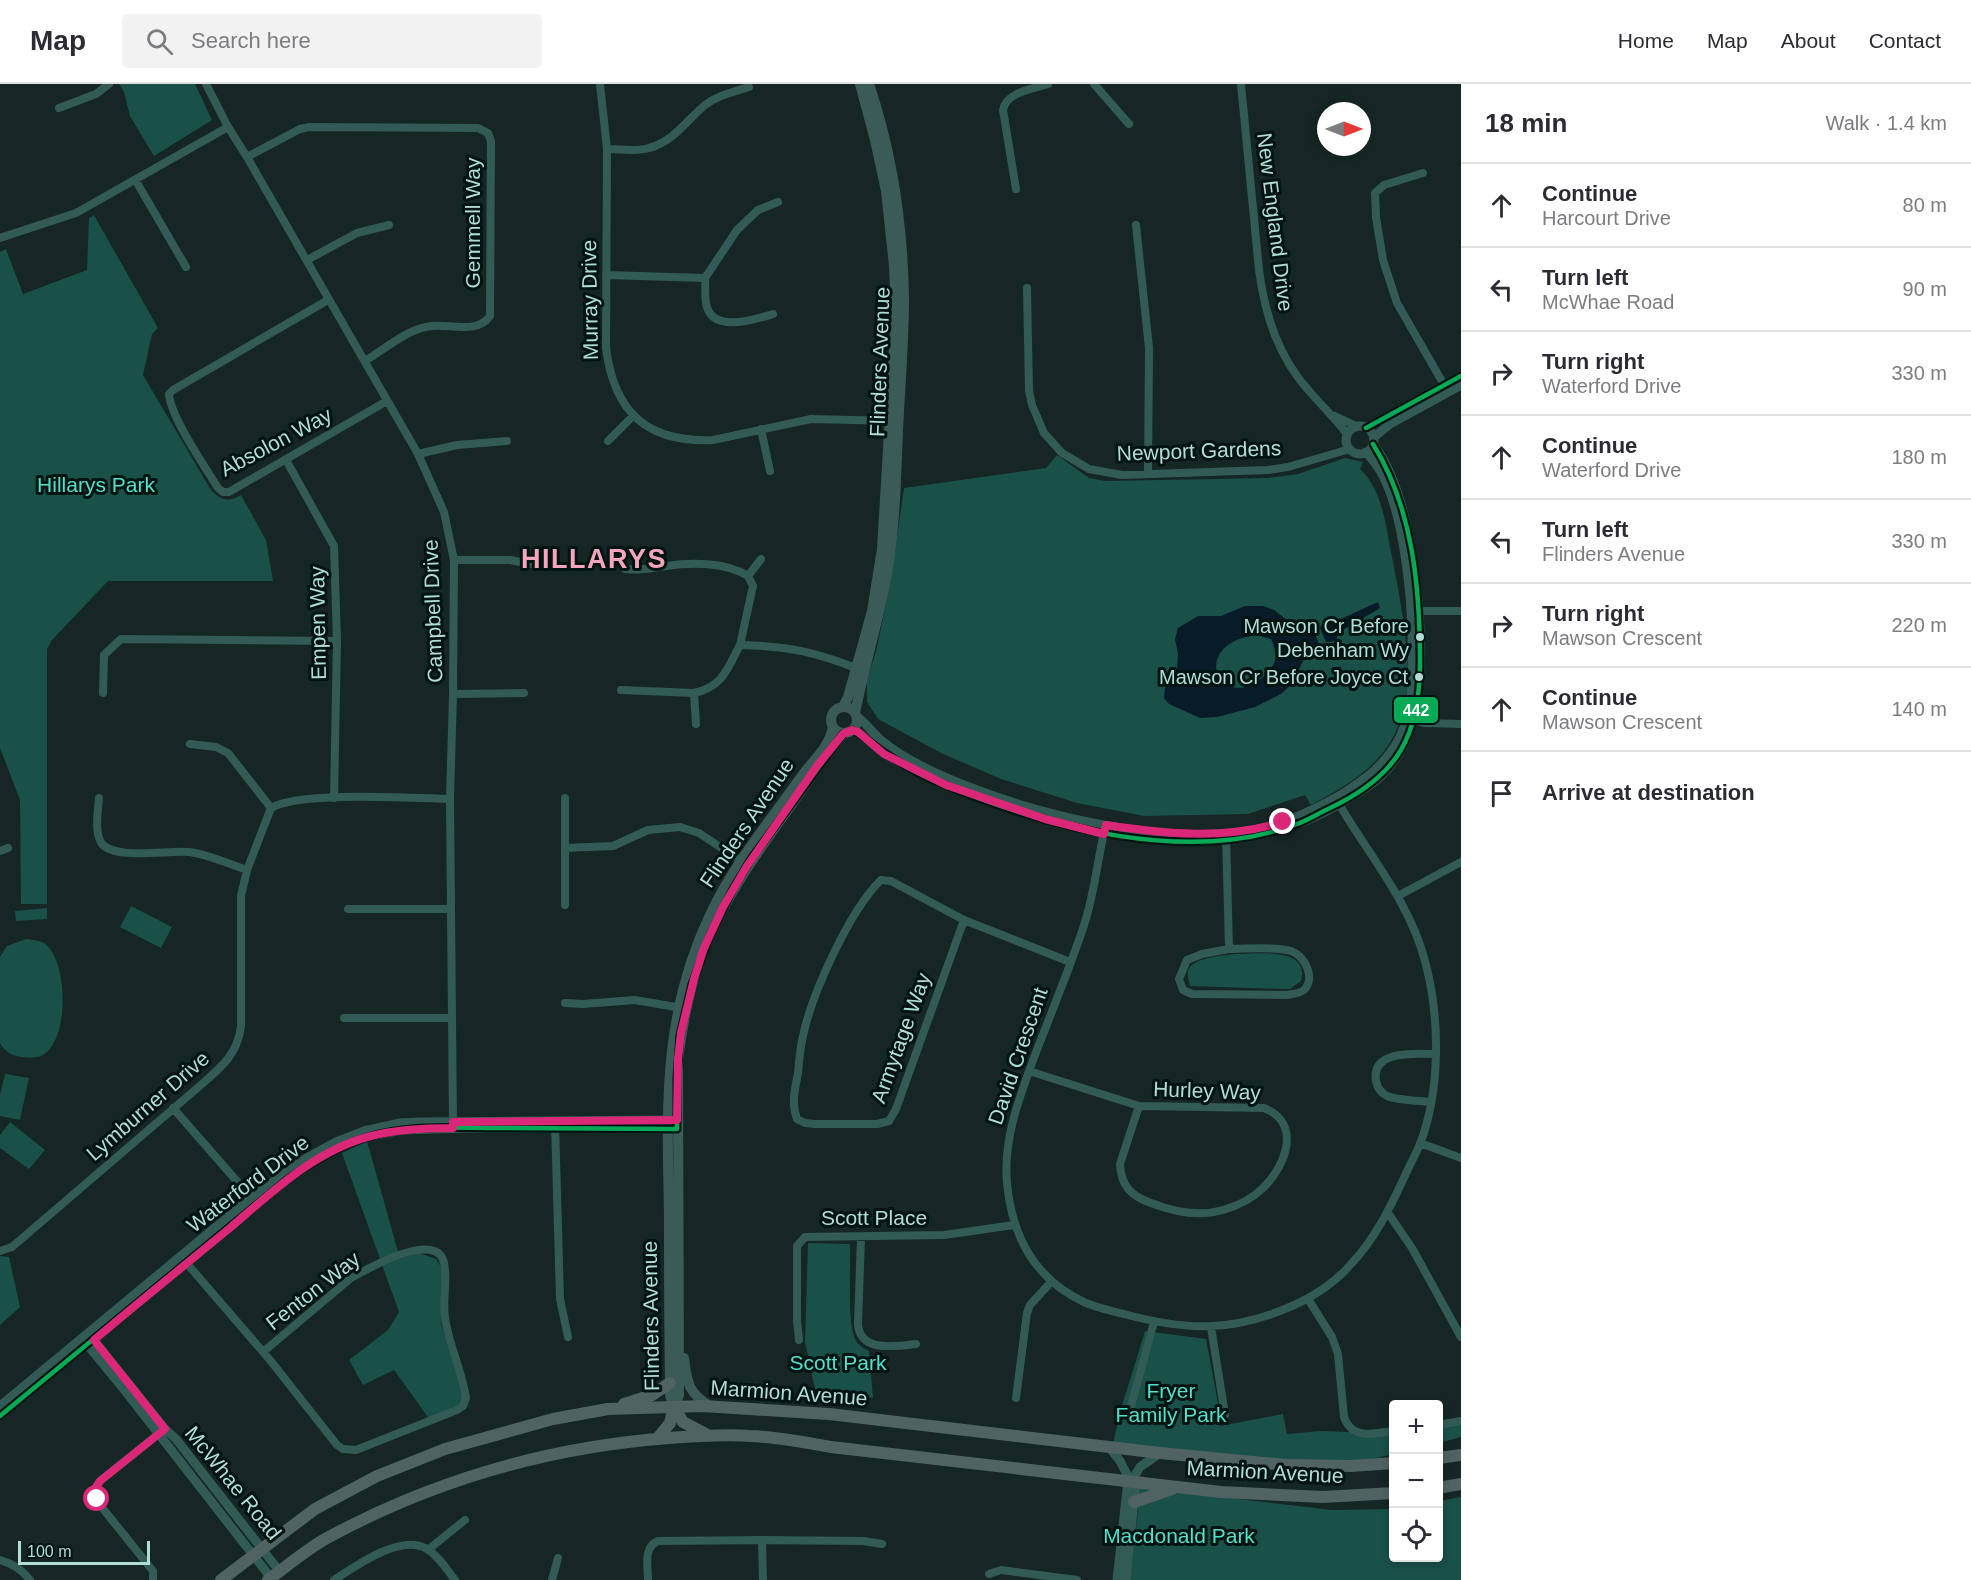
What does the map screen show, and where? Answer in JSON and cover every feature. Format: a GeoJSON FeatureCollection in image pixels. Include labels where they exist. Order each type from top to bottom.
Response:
{"type":"FeatureCollection","features":[{"type":"Feature","properties":{"kind":"highway"},"geometry":{"type":"LineString","coordinates":[[608,1409],[652,1395],[670,1383]]}},
{"type":"Feature","properties":{"kind":"highway","name":"Marmion Avenue"},"geometry":{"type":"LineString","coordinates":[[221,1580],[315,1509],[377,1476],[445,1449],[553,1419],[608,1409],[710,1406],[829,1413],[1160,1453],[1297,1466],[1351,1466],[1389,1462]]}},
{"type":"Feature","properties":{"kind":"highway"},"geometry":{"type":"LineString","coordinates":[[674,1407],[683,1422],[709,1435]]}},
{"type":"Feature","properties":{"kind":"highway"},"geometry":{"type":"LineString","coordinates":[[657,1439],[670,1423],[674,1407]]}},
{"type":"Feature","properties":{"kind":"highway","name":"Marmion Avenue"},"geometry":{"type":"LineString","coordinates":[[273,1577],[326,1539],[426,1492],[462,1479],[509,1464],[579,1448],[709,1435],[772,1437],[831,1447],[1221,1492],[1313,1497],[1354,1497],[1389,1494]]}},
{"type":"Feature","properties":{"kind":"highway"},"geometry":{"type":"LineString","coordinates":[[1443,1457],[1461,1455]]}},
{"type":"Feature","properties":{"kind":"highway"},"geometry":{"type":"LineString","coordinates":[[1443,1487],[1461,1484]]}},
{"type":"Feature","properties":{"kind":"highway"},"geometry":{"type":"LineString","coordinates":[[1134,1502],[1179,1487]]}},
{"type":"Feature","properties":{"kind":"main road","name":"Flinders Avenue"},"geometry":{"type":"LineString","coordinates":[[843,707],[860,669],[886,579],[892,540],[896,326],[894,266],[884,182],[860,84]]}},
{"type":"Feature","properties":{"kind":"main road","name":"Flinders Avenue"},"geometry":{"type":"LineString","coordinates":[[869,84],[887,157],[900,242],[904,298],[894,421]]}},
{"type":"Feature","properties":{"kind":"main road","name":"Flinders Avenue"},"geometry":{"type":"LineString","coordinates":[[855,715],[860,669]]}},
{"type":"Feature","properties":{"kind":"main road"},"geometry":{"type":"LineString","coordinates":[[843,707],[849,708],[855,715],[856,724],[843,731],[831,724],[831,716],[843,707]]}},
{"type":"Feature","properties":{"kind":"main road","name":"Flinders Avenue"},"geometry":{"type":"LineString","coordinates":[[674,1407],[670,1395],[672,1125],[682,1008],[704,948],[744,863],[843,731]]}},
{"type":"Feature","properties":{"kind":"main road","name":"Flinders Avenue"},"geometry":{"type":"LineString","coordinates":[[672,1125],[679,1395],[674,1407]]}},
{"type":"Feature","properties":{"kind":"main road"},"geometry":{"type":"LineString","coordinates":[[678,1292],[684,1359],[690,1388],[697,1398],[710,1406]]}},
{"type":"Feature","properties":{"kind":"street"},"geometry":{"type":"LineString","coordinates":[[59,108],[96,94],[109,84]]}},
{"type":"Feature","properties":{"kind":"street","name":"Campbell Drive"},"geometry":{"type":"LineString","coordinates":[[206,84],[228,127],[248,157],[418,454],[444,512],[454,560],[450,799],[453,1125]]}},
{"type":"Feature","properties":{"kind":"street","name":"Murray Drive"},"geometry":{"type":"LineString","coordinates":[[600,84],[607,149],[606,348],[611,380],[633,416],[672,438],[685,440],[713,440],[811,418],[894,421]]}},
{"type":"Feature","properties":{"kind":"street"},"geometry":{"type":"LineString","coordinates":[[1016,189],[1003,110],[1004,102],[1009,98],[1048,84]]}},
{"type":"Feature","properties":{"kind":"street"},"geometry":{"type":"LineString","coordinates":[[1094,84],[1129,124]]}},
{"type":"Feature","properties":{"kind":"street","name":"New England Drive"},"geometry":{"type":"LineString","coordinates":[[1241,84],[1259,270],[1270,326],[1296,376],[1334,416],[1348,442]]}},
{"type":"Feature","properties":{"kind":"street"},"geometry":{"type":"LineString","coordinates":[[607,149],[635,150],[658,145],[674,135],[705,105],[727,94],[749,87]]}},
{"type":"Feature","properties":{"kind":"street"},"geometry":{"type":"LineString","coordinates":[[0,238],[76,213],[228,127]]}},
{"type":"Feature","properties":{"kind":"street","name":"Gemmell Way"},"geometry":{"type":"LineString","coordinates":[[248,157],[300,129],[309,127],[478,128],[488,133],[490,141],[490,316],[479,326],[438,326],[419,329],[365,361]]}},
{"type":"Feature","properties":{"kind":"street"},"geometry":{"type":"LineString","coordinates":[[1423,173],[1384,185],[1375,193],[1376,217],[1383,260],[1397,303],[1447,389]]}},
{"type":"Feature","properties":{"kind":"street"},"geometry":{"type":"LineString","coordinates":[[136,181],[186,267]]}},
{"type":"Feature","properties":{"kind":"street"},"geometry":{"type":"LineString","coordinates":[[773,314],[745,322],[720,321],[713,317],[706,306],[705,278],[737,230],[758,210],[778,202]]}},
{"type":"Feature","properties":{"kind":"street"},"geometry":{"type":"LineString","coordinates":[[307,260],[357,233],[389,225]]}},
{"type":"Feature","properties":{"kind":"street"},"geometry":{"type":"LineString","coordinates":[[1136,225],[1149,348],[1148,473]]}},
{"type":"Feature","properties":{"kind":"street"},"geometry":{"type":"LineString","coordinates":[[606,275],[705,278]]}},
{"type":"Feature","properties":{"kind":"street","name":"Newport Gardens"},"geometry":{"type":"LineString","coordinates":[[1027,288],[1029,392],[1036,420],[1044,434],[1062,453],[1089,469],[1122,474],[1268,470],[1288,467],[1335,452],[1348,442]]}},
{"type":"Feature","properties":{"kind":"street","name":"Absolon Way"},"geometry":{"type":"LineString","coordinates":[[328,300],[173,390],[169,394],[170,403],[178,420],[218,488],[223,492],[229,492],[387,401]]}},
{"type":"Feature","properties":{"kind":"street"},"geometry":{"type":"LineString","coordinates":[[1461,376],[1447,389],[1390,424],[1366,452],[1357,453],[1348,442],[1356,426],[1366,428],[1447,389],[1461,385]]}},
{"type":"Feature","properties":{"kind":"street"},"geometry":{"type":"LineString","coordinates":[[608,441],[633,416]]}},
{"type":"Feature","properties":{"kind":"street","name":"New England Drive"},"geometry":{"type":"LineString","coordinates":[[1334,416],[1356,426]]}},
{"type":"Feature","properties":{"kind":"street"},"geometry":{"type":"LineString","coordinates":[[843,731],[858,732],[884,754],[946,785],[1045,819],[1105,830],[1226,837],[1283,822],[1337,801],[1379,768],[1410,720],[1414,611],[1413,558],[1405,518],[1392,481],[1374,440],[1366,428]]}},
{"type":"Feature","properties":{"kind":"street"},"geometry":{"type":"LineString","coordinates":[[761,429],[770,471]]}},
{"type":"Feature","properties":{"kind":"street"},"geometry":{"type":"LineString","coordinates":[[418,454],[457,445],[507,441]]}},
{"type":"Feature","properties":{"kind":"street"},"geometry":{"type":"LineString","coordinates":[[1366,452],[1383,475],[1395,508],[1414,611]]}},
{"type":"Feature","properties":{"kind":"street","name":"Empen Way"},"geometry":{"type":"LineString","coordinates":[[286,460],[334,546],[337,577],[334,798]]}},
{"type":"Feature","properties":{"kind":"street"},"geometry":{"type":"LineString","coordinates":[[748,576],[761,559]]}},
{"type":"Feature","properties":{"kind":"street"},"geometry":{"type":"LineString","coordinates":[[454,560],[510,560],[531,564]]}},
{"type":"Feature","properties":{"kind":"street"},"geometry":{"type":"LineString","coordinates":[[621,690],[694,693],[705,691],[720,681],[740,645],[753,586],[748,576],[730,568],[695,564],[645,571],[625,569]]}},
{"type":"Feature","properties":{"kind":"street"},"geometry":{"type":"LineString","coordinates":[[1414,611],[1461,611]]}},
{"type":"Feature","properties":{"kind":"street"},"geometry":{"type":"LineString","coordinates":[[104,693],[104,655],[121,639],[337,641]]}},
{"type":"Feature","properties":{"kind":"street"},"geometry":{"type":"LineString","coordinates":[[740,645],[775,646],[810,651],[860,669]]}},
{"type":"Feature","properties":{"kind":"street"},"geometry":{"type":"LineString","coordinates":[[453,694],[524,693]]}},
{"type":"Feature","properties":{"kind":"street"},"geometry":{"type":"LineString","coordinates":[[694,693],[696,724]]}},
{"type":"Feature","properties":{"kind":"street"},"geometry":{"type":"LineString","coordinates":[[855,715],[866,722],[880,741],[897,753],[951,779],[1105,830]]}},
{"type":"Feature","properties":{"kind":"street"},"geometry":{"type":"LineString","coordinates":[[1410,720],[1461,724]]}},
{"type":"Feature","properties":{"kind":"street"},"geometry":{"type":"LineString","coordinates":[[190,744],[216,747],[228,753],[271,808],[286,801],[334,798],[450,799]]}},
{"type":"Feature","properties":{"kind":"street"},"geometry":{"type":"LineString","coordinates":[[99,798],[99,839],[111,850],[130,853],[194,853],[247,870]]}},
{"type":"Feature","properties":{"kind":"street"},"geometry":{"type":"LineString","coordinates":[[566,798],[566,905]]}},
{"type":"Feature","properties":{"kind":"street","name":"David Crescent"},"geometry":{"type":"LineString","coordinates":[[1105,830],[1081,935],[1015,1112],[1006,1155],[1007,1182],[1014,1225],[1034,1263],[1051,1282],[1089,1305],[1154,1322],[1211,1328],[1251,1322],[1308,1299],[1351,1265],[1388,1213],[1420,1143],[1430,1102],[1435,1076],[1436,1025],[1425,959],[1414,928],[1398,896],[1337,801]]}},
{"type":"Feature","properties":{"kind":"street","name":"Lymburner Drive"},"geometry":{"type":"LineString","coordinates":[[0,1251],[12,1247],[226,1063],[232,1055],[241,1026],[240,909],[247,870],[271,808]]}},
{"type":"Feature","properties":{"kind":"street"},"geometry":{"type":"LineString","coordinates":[[566,848],[614,846],[648,830],[680,827],[699,833],[744,863]]}},
{"type":"Feature","properties":{"kind":"street"},"geometry":{"type":"LineString","coordinates":[[1226,837],[1229,949]]}},
{"type":"Feature","properties":{"kind":"street"},"geometry":{"type":"LineString","coordinates":[[1398,896],[1461,862]]}},
{"type":"Feature","properties":{"kind":"street","name":"Armytage Way"},"geometry":{"type":"LineString","coordinates":[[964,920],[896,1108],[889,1121],[877,1124],[814,1124],[796,1119],[793,1099],[803,1037],[812,1002],[839,944],[875,885],[881,880],[891,881],[964,920],[1070,963]]}},
{"type":"Feature","properties":{"kind":"street"},"geometry":{"type":"LineString","coordinates":[[348,909],[451,909]]}},
{"type":"Feature","properties":{"kind":"street"},"geometry":{"type":"LineString","coordinates":[[1229,949],[1290,951],[1305,960],[1309,975],[1308,983],[1299,993],[1286,995],[1192,994],[1184,990],[1179,979],[1187,960],[1202,954],[1229,949]]}},
{"type":"Feature","properties":{"kind":"street"},"geometry":{"type":"LineString","coordinates":[[565,1003],[635,1000],[682,1008]]}},
{"type":"Feature","properties":{"kind":"street"},"geometry":{"type":"LineString","coordinates":[[344,1018],[451,1018]]}},
{"type":"Feature","properties":{"kind":"street"},"geometry":{"type":"LineString","coordinates":[[1430,1102],[1388,1096],[1381,1091],[1376,1078],[1381,1062],[1388,1057],[1399,1054],[1436,1054]]}},
{"type":"Feature","properties":{"kind":"street","name":"Hurley Way"},"geometry":{"type":"LineString","coordinates":[[1029,1071],[1139,1106],[1264,1108],[1279,1116],[1284,1124],[1287,1142],[1283,1159],[1263,1188],[1237,1205],[1223,1210],[1193,1214],[1158,1206],[1134,1196],[1127,1189],[1120,1173],[1120,1164],[1139,1106]]}},
{"type":"Feature","properties":{"kind":"street"},"geometry":{"type":"LineString","coordinates":[[173,1108],[254,1201]]}},
{"type":"Feature","properties":{"kind":"street","name":"Waterford Drive"},"geometry":{"type":"LineString","coordinates":[[0,1416],[305,1159],[336,1142],[364,1131],[400,1123],[672,1125]]}},
{"type":"Feature","properties":{"kind":"street"},"geometry":{"type":"LineString","coordinates":[[555,1124],[560,1299],[568,1337]]}},
{"type":"Feature","properties":{"kind":"street"},"geometry":{"type":"LineString","coordinates":[[1420,1143],[1461,1158]]}},
{"type":"Feature","properties":{"kind":"street"},"geometry":{"type":"LineString","coordinates":[[1388,1213],[1412,1248],[1461,1337]]}},
{"type":"Feature","properties":{"kind":"street","name":"Scott Place"},"geometry":{"type":"LineString","coordinates":[[799,1340],[796,1321],[798,1242],[810,1236],[957,1234],[1014,1225]]}},
{"type":"Feature","properties":{"kind":"street"},"geometry":{"type":"LineString","coordinates":[[861,1237],[858,1325],[860,1335],[869,1344],[874,1345],[916,1344]]}},
{"type":"Feature","properties":{"kind":"street","name":"Fenton Way"},"geometry":{"type":"LineString","coordinates":[[184,1260],[263,1352],[337,1445],[343,1449],[356,1450],[457,1410],[465,1402],[464,1385],[445,1320],[444,1263],[438,1253],[433,1251],[402,1253],[367,1268],[351,1278],[263,1352]]}},
{"type":"Feature","properties":{"kind":"street"},"geometry":{"type":"LineString","coordinates":[[1016,1398],[1027,1313],[1030,1305],[1051,1282]]}},
{"type":"Feature","properties":{"kind":"street"},"geometry":{"type":"LineString","coordinates":[[1308,1299],[1332,1337],[1338,1354],[1346,1424],[1354,1433],[1389,1431]]}},
{"type":"Feature","properties":{"kind":"street"},"geometry":{"type":"LineString","coordinates":[[1131,1406],[1154,1322]]}},
{"type":"Feature","properties":{"kind":"street"},"geometry":{"type":"LineString","coordinates":[[1211,1328],[1225,1415]]}},
{"type":"Feature","properties":{"kind":"street","name":"Waterford Drive"},"geometry":{"type":"LineString","coordinates":[[0,1406],[88,1340]]}},
{"type":"Feature","properties":{"kind":"street","name":"McWhae Road"},"geometry":{"type":"LineString","coordinates":[[88,1340],[258,1551],[273,1577]]}},
{"type":"Feature","properties":{"kind":"street"},"geometry":{"type":"LineString","coordinates":[[1443,1424],[1461,1421]]}},
{"type":"Feature","properties":{"kind":"street"},"geometry":{"type":"LineString","coordinates":[[153,1580],[153,1571],[100,1505],[96,1487],[100,1481],[162,1431]]}},
{"type":"Feature","properties":{"kind":"street"},"geometry":{"type":"LineString","coordinates":[[1109,1447],[1132,1481],[1135,1490],[1126,1580]]}},
{"type":"Feature","properties":{"kind":"street"},"geometry":{"type":"LineString","coordinates":[[1117,1580],[1127,1489],[1140,1467],[1160,1453]]}},
{"type":"Feature","properties":{"kind":"street"},"geometry":{"type":"LineString","coordinates":[[429,1550],[465,1520]]}},
{"type":"Feature","properties":{"kind":"street"},"geometry":{"type":"LineString","coordinates":[[762,1540],[763,1580]]}},
{"type":"Feature","properties":{"kind":"street"},"geometry":{"type":"LineString","coordinates":[[648,1580],[647,1551],[658,1541],[863,1541],[882,1544]]}},
{"type":"Feature","properties":{"kind":"street"},"geometry":{"type":"LineString","coordinates":[[334,1580],[393,1547],[418,1545],[429,1550],[455,1580]]}},
{"type":"Feature","properties":{"kind":"street"},"geometry":{"type":"LineString","coordinates":[[552,1580],[558,1558]]}},
{"type":"Feature","properties":{"kind":"street"},"geometry":{"type":"LineString","coordinates":[[0,1560],[11,1563],[30,1580]]}},
{"type":"Feature","properties":{"kind":"street"},"geometry":{"type":"LineString","coordinates":[[989,1574],[1001,1570],[1077,1580]]}},
{"type":"Feature","properties":{"kind":"green space"},"geometry":{"type":"Polygon","coordinates":[[[119,84],[195,84],[212,120],[154,156],[130,116],[124,92],[119,84]]]}},
{"type":"Feature","properties":{"kind":"green space","name":"Hillarys Park"},"geometry":{"type":"Polygon","coordinates":[[[94,215],[158,328],[152,334],[143,375],[211,490],[225,499],[241,495],[266,540],[273,581],[108,581],[52,640],[47,649],[47,904],[21,904],[20,800],[0,748],[0,252],[6,249],[23,294],[87,270],[89,218],[94,215]]]}},
{"type":"Feature","properties":{"kind":"green space"},"geometry":{"type":"Polygon","coordinates":[[[1057,455],[1089,478],[1105,481],[1268,478],[1298,474],[1345,458],[1363,462],[1360,469],[1379,498],[1385,522],[1400,601],[1406,650],[1405,698],[1400,721],[1384,752],[1345,786],[1311,805],[1305,795],[1248,814],[1144,816],[1077,803],[1001,779],[941,753],[878,719],[867,702],[867,681],[877,647],[891,580],[904,488],[1046,468],[1057,455]]]}},
{"type":"Feature","properties":{"kind":"green space"},"geometry":{"type":"Polygon","coordinates":[[[131,906],[172,927],[161,948],[120,927],[131,906]]]}},
{"type":"Feature","properties":{"kind":"green space"},"geometry":{"type":"Polygon","coordinates":[[[47,908],[47,919],[16,921],[15,911],[47,908]]]}},
{"type":"Feature","properties":{"kind":"green space"},"geometry":{"type":"Polygon","coordinates":[[[26,939],[44,943],[52,952],[62,983],[63,1001],[57,1035],[50,1048],[41,1056],[31,1058],[12,1055],[0,1043],[0,957],[7,946],[26,939]]]}},
{"type":"Feature","properties":{"kind":"green space"},"geometry":{"type":"Polygon","coordinates":[[[1268,953],[1290,957],[1298,962],[1302,970],[1301,981],[1290,989],[1190,986],[1188,971],[1195,963],[1208,958],[1268,953]]]}},
{"type":"Feature","properties":{"kind":"green space"},"geometry":{"type":"Polygon","coordinates":[[[5,1074],[29,1078],[20,1120],[0,1116],[0,1095],[5,1074]]]}},
{"type":"Feature","properties":{"kind":"green space"},"geometry":{"type":"Polygon","coordinates":[[[10,1122],[45,1150],[29,1169],[0,1148],[0,1135],[10,1122]]]}},
{"type":"Feature","properties":{"kind":"green space"},"geometry":{"type":"Polygon","coordinates":[[[367,1141],[400,1259],[419,1253],[436,1259],[445,1273],[441,1323],[465,1402],[430,1420],[394,1370],[363,1385],[349,1360],[388,1330],[399,1312],[342,1153],[367,1141]]]}},
{"type":"Feature","properties":{"kind":"green space","name":"Scott Park"},"geometry":{"type":"Polygon","coordinates":[[[808,1243],[850,1244],[851,1320],[855,1339],[869,1351],[873,1398],[815,1389],[805,1342],[808,1243]]]}},
{"type":"Feature","properties":{"kind":"green space"},"geometry":{"type":"Polygon","coordinates":[[[0,1256],[9,1257],[20,1307],[0,1325],[0,1256]]]}},
{"type":"Feature","properties":{"kind":"green space","name":"Fryer Family Park"},"geometry":{"type":"Polygon","coordinates":[[[1145,1331],[1206,1339],[1220,1414],[1220,1426],[1283,1414],[1287,1434],[1321,1431],[1349,1432],[1389,1427],[1389,1455],[1344,1466],[1113,1444],[1120,1412],[1145,1331]]]}},
{"type":"Feature","properties":{"kind":"green space"},"geometry":{"type":"Polygon","coordinates":[[[1461,1420],[1461,1437],[1443,1442],[1443,1422],[1461,1420]]]}},
{"type":"Feature","properties":{"kind":"green space","name":"Macdonald Park"},"geometry":{"type":"Polygon","coordinates":[[[1137,1487],[1332,1510],[1389,1509],[1389,1562],[1443,1562],[1443,1500],[1461,1497],[1461,1580],[1130,1580],[1138,1510],[1137,1487]]]}},
{"type":"Feature","properties":{"kind":"water"},"geometry":{"type":"Polygon","coordinates":[[[1378,602],[1380,608],[1338,633],[1337,639],[1326,642],[1320,628],[1324,623],[1334,622],[1378,602]]]}},
{"type":"Feature","properties":{"kind":"water"},"geometry":{"type":"Polygon","coordinates":[[[1245,606],[1263,606],[1274,610],[1292,624],[1314,632],[1320,646],[1304,659],[1292,684],[1281,694],[1255,707],[1217,717],[1200,718],[1169,704],[1164,698],[1165,688],[1177,669],[1178,654],[1175,639],[1178,628],[1198,616],[1221,616],[1245,606]],[[1255,635],[1233,642],[1222,651],[1217,662],[1217,672],[1222,681],[1242,688],[1255,683],[1268,672],[1276,657],[1271,639],[1255,635]]]}},
{"type":"Feature","properties":{"kind":"transit line","name":"442"},"geometry":{"type":"LineString","coordinates":[[1366,428],[1461,376]]}},
{"type":"Feature","properties":{"kind":"transit line","name":"442"},"geometry":{"type":"LineString","coordinates":[[852,730],[905,766],[947,786],[1030,815],[1120,836],[1166,841],[1211,841],[1255,836],[1301,822],[1353,796],[1373,782],[1400,751],[1416,712],[1419,688],[1420,634],[1416,577],[1411,549],[1397,495],[1387,469],[1373,444]]}},
{"type":"Feature","properties":{"kind":"transit line","name":"442"},"geometry":{"type":"LineString","coordinates":[[0,1416],[288,1179],[347,1145],[384,1133],[433,1128],[677,1129],[680,1035],[692,984],[710,936],[751,859],[843,734]]}},
{"type":"Feature","properties":{"kind":"place","name":"Mawson Cr Before Debenham Wy"},"geometry":{"type":"Point","coordinates":[1420,637]}},
{"type":"Feature","properties":{"kind":"place","name":"Mawson Cr Before Joyce Ct"},"geometry":{"type":"Point","coordinates":[1419,677]}},
{"type":"Feature","properties":{"kind":"district","name":"HILLARYS"},"geometry":{"type":"Point","coordinates":[594,559]}},
{"type":"Feature","properties":{"kind":"route"},"geometry":{"type":"LineString","coordinates":[[97,1499],[96,1487],[100,1481],[165,1429],[94,1340],[303,1168],[333,1150],[370,1136],[415,1128],[453,1128],[453,1122],[677,1120],[678,1059],[681,1033],[704,948],[723,907],[747,866],[794,802],[817,766],[843,734],[852,730],[858,732],[884,754],[946,785],[999,805],[1104,834],[1106,825],[1195,834],[1257,829],[1283,822]]}}]}
